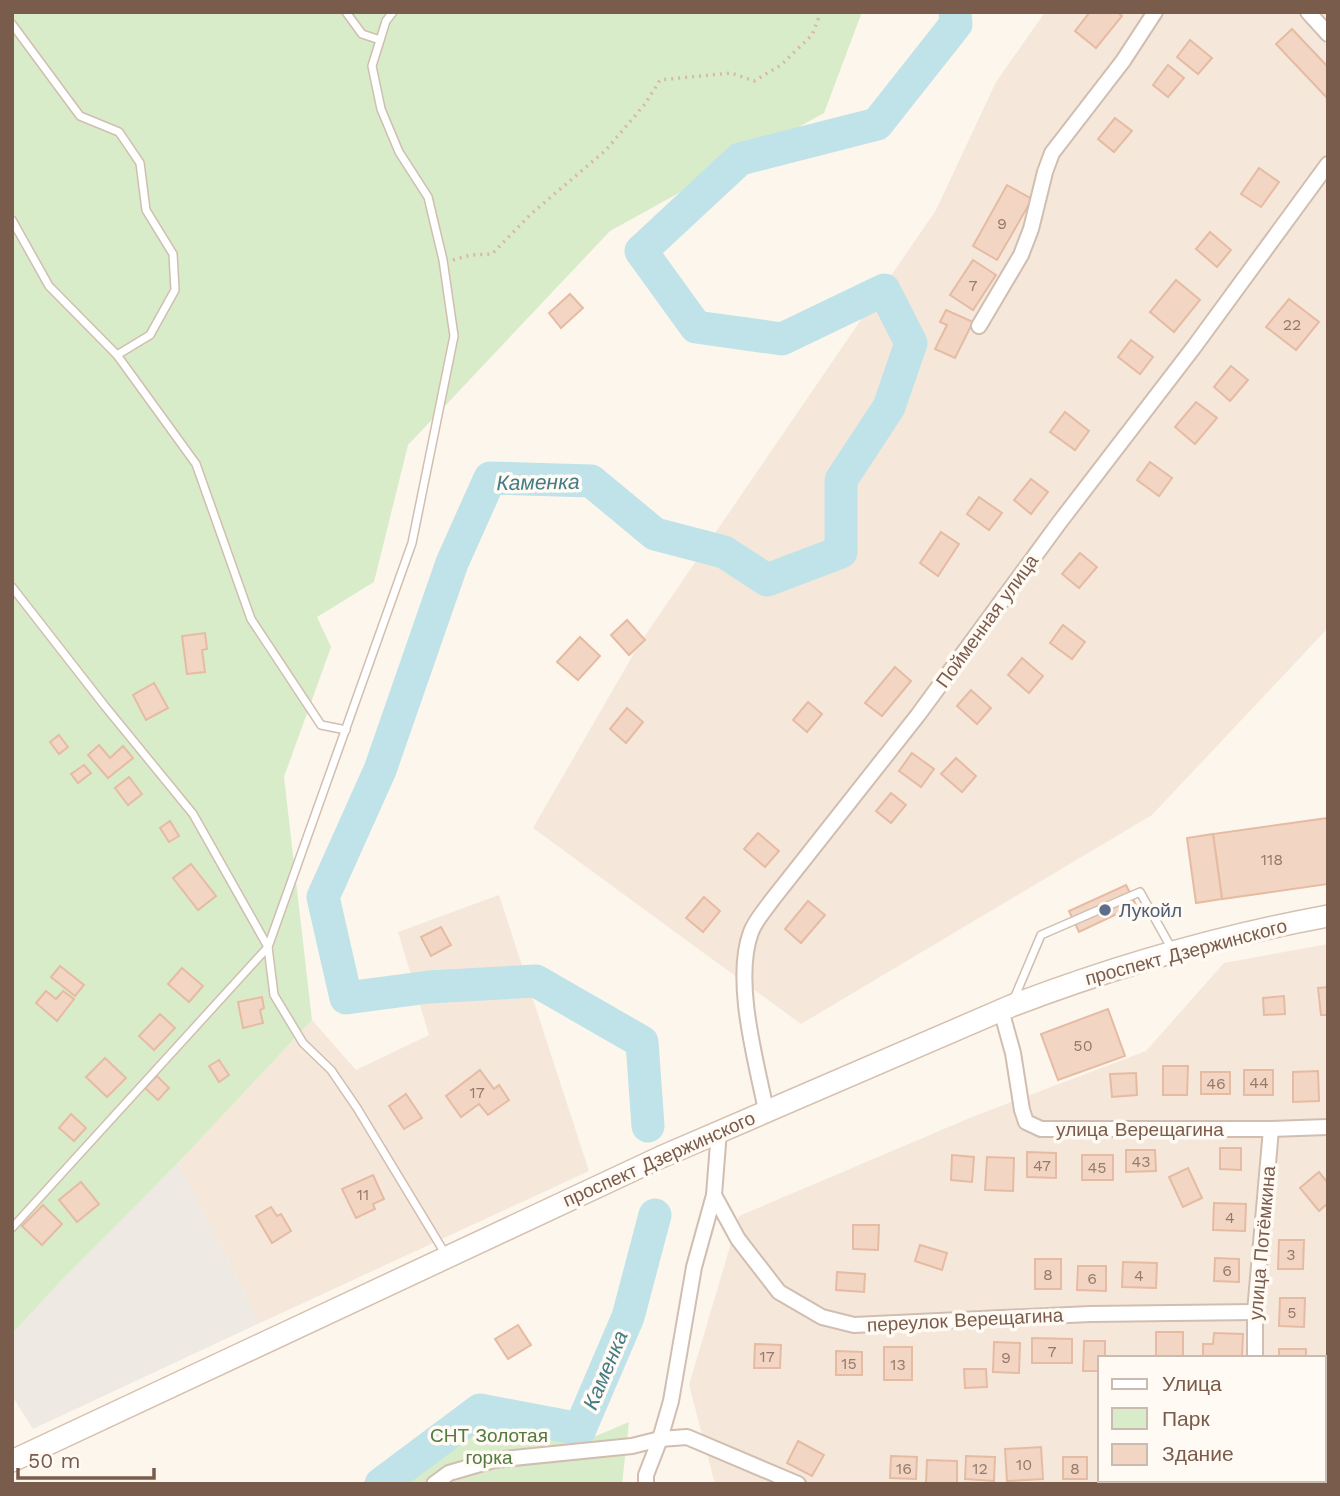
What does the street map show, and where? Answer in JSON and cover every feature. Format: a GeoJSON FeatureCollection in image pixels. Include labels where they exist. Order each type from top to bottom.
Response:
{"type":"FeatureCollection","features":[{"type":"Feature","properties":{"kind":"street"},"geometry":{"type":"LineString","coordinates":[[979,326],[1021,255],[1052,153],[1122,61],[1155,12]]}},
{"type":"Feature","properties":{"kind":"street"},"geometry":{"type":"LineString","coordinates":[[1308,12],[1328,34]]}},
{"type":"Feature","properties":{"kind":"street","name":"Пойменная улица"},"geometry":{"type":"LineString","coordinates":[[766,1110],[745,993],[745,957],[751,931],[772,900],[918,715],[1059,523],[1194,347],[1328,163]]}},
{"type":"Feature","properties":{"kind":"street","name":"проспект Дзержинского"},"geometry":{"type":"LineString","coordinates":[[12,1461],[719,1131],[1006,1008],[1062,986],[1173,952],[1320,917]]}},
{"type":"Feature","properties":{"kind":"street","name":"улица Верещагина"},"geometry":{"type":"LineString","coordinates":[[1006,1008],[1022,1110],[1026,1122],[1041,1129],[1328,1127]]}},
{"type":"Feature","properties":{"kind":"street","name":"улица Потёмкина"},"geometry":{"type":"LineString","coordinates":[[1255,1356],[1255,1312],[1271,1129]]}},
{"type":"Feature","properties":{"kind":"street"},"geometry":{"type":"LineString","coordinates":[[646,1484],[646,1475],[671,1401],[694,1267],[714,1195],[719,1131]]}},
{"type":"Feature","properties":{"kind":"street","name":"переулок Верещагина"},"geometry":{"type":"LineString","coordinates":[[714,1195],[738,1239],[779,1292],[822,1317],[854,1325],[1090,1314],[1255,1312]]}},
{"type":"Feature","properties":{"kind":"street"},"geometry":{"type":"LineString","coordinates":[[434,1484],[449,1473],[494,1460],[632,1446],[660,1439],[687,1437],[798,1484]]}},
{"type":"Feature","properties":{"kind":"lane"},"geometry":{"type":"LineString","coordinates":[[346,12],[362,34],[380,40]]}},
{"type":"Feature","properties":{"kind":"lane"},"geometry":{"type":"LineString","coordinates":[[12,1228],[268,947],[412,543],[454,335],[443,260],[428,197],[399,152],[381,109],[372,66],[386,22],[393,12]]}},
{"type":"Feature","properties":{"kind":"lane"},"geometry":{"type":"LineString","coordinates":[[12,24],[80,116],[119,132],[140,163],[146,210],[173,254],[176,290],[150,335],[117,355]]}},
{"type":"Feature","properties":{"kind":"lane"},"geometry":{"type":"LineString","coordinates":[[12,220],[49,286],[117,355],[196,464],[251,619],[321,725],[346,730]]}},
{"type":"Feature","properties":{"kind":"lane"},"geometry":{"type":"LineString","coordinates":[[12,587],[193,814],[268,947],[274,995],[303,1043],[331,1070],[357,1108],[447,1256]]}},
{"type":"Feature","properties":{"kind":"lane"},"geometry":{"type":"LineString","coordinates":[[1006,1008],[1041,935],[1140,892],[1173,952]]}},
{"type":"Feature","properties":{"kind":"path"},"geometry":{"type":"LineString","coordinates":[[443,260],[492,254],[531,214],[606,150],[645,104],[660,80],[731,73],[754,81],[781,65],[812,35],[821,12]]}},
{"type":"Feature","properties":{"kind":"shaded area"},"geometry":{"type":"Polygon","coordinates":[[[1045,12],[1328,12],[1328,628],[1152,815],[801,1024],[533,828],[640,643],[936,210],[996,82],[1045,12]]]}},
{"type":"Feature","properties":{"kind":"shaded area"},"geometry":{"type":"Polygon","coordinates":[[[499,895],[589,1171],[260,1323],[178,1163],[312,1020],[356,1070],[429,1035],[398,932],[499,895]]]}},
{"type":"Feature","properties":{"kind":"shaded area"},"geometry":{"type":"Polygon","coordinates":[[[1328,944],[1328,1484],[715,1484],[689,1385],[739,1216],[972,1117],[1146,1051],[1224,963],[1328,944]]]}},
{"type":"Feature","properties":{"kind":"shaded area"},"geometry":{"type":"Polygon","coordinates":[[[178,1163],[260,1323],[33,1429],[12,1396],[12,1334],[178,1163]]]}},
{"type":"Feature","properties":{"kind":"green space"},"geometry":{"type":"Polygon","coordinates":[[[12,12],[862,12],[824,113],[610,231],[408,445],[374,582],[317,617],[331,647],[284,777],[312,1020],[12,1334],[12,12]]]}},
{"type":"Feature","properties":{"kind":"green space","name":"СНТ Золотая горка"},"geometry":{"type":"Polygon","coordinates":[[[483,1405],[596,1436],[629,1422],[622,1484],[360,1484],[483,1405]]]}},
{"type":"Feature","properties":{"kind":"building"},"geometry":{"type":"Polygon","coordinates":[[[1090,12],[1117,12],[1122,16],[1096,48],[1075,31],[1090,12]]]}},
{"type":"Feature","properties":{"kind":"building"},"geometry":{"type":"Polygon","coordinates":[[[1292,29],[1328,67],[1328,99],[1276,44],[1292,29]]]}},
{"type":"Feature","properties":{"kind":"building"},"geometry":{"type":"Polygon","coordinates":[[[1190,40],[1212,58],[1198,74],[1177,57],[1190,40]]]}},
{"type":"Feature","properties":{"kind":"building"},"geometry":{"type":"Polygon","coordinates":[[[1168,65],[1184,78],[1168,97],[1153,85],[1168,65]]]}},
{"type":"Feature","properties":{"kind":"building"},"geometry":{"type":"Polygon","coordinates":[[[1115,118],[1132,131],[1114,152],[1098,139],[1115,118]]]}},
{"type":"Feature","properties":{"kind":"building"},"geometry":{"type":"Polygon","coordinates":[[[1259,168],[1279,182],[1261,207],[1241,194],[1259,168]]]}},
{"type":"Feature","properties":{"kind":"building"},"geometry":{"type":"Polygon","coordinates":[[[1007,185],[1032,199],[997,260],[973,246],[1007,185]]]}},
{"type":"Feature","properties":{"kind":"building"},"geometry":{"type":"Polygon","coordinates":[[[1210,232],[1231,250],[1217,267],[1196,249],[1210,232]]]}},
{"type":"Feature","properties":{"kind":"building"},"geometry":{"type":"Polygon","coordinates":[[[973,260],[996,275],[973,310],[950,295],[973,260]]]}},
{"type":"Feature","properties":{"kind":"building"},"geometry":{"type":"Polygon","coordinates":[[[1176,280],[1200,300],[1174,332],[1150,312],[1176,280]]]}},
{"type":"Feature","properties":{"kind":"building"},"geometry":{"type":"Polygon","coordinates":[[[570,294],[583,308],[561,328],[549,313],[570,294]]]}},
{"type":"Feature","properties":{"kind":"building"},"geometry":{"type":"Polygon","coordinates":[[[1289,299],[1319,322],[1296,350],[1266,327],[1289,299]]]}},
{"type":"Feature","properties":{"kind":"building"},"geometry":{"type":"Polygon","coordinates":[[[946,310],[973,322],[955,358],[935,349],[947,325],[940,322],[946,310]]]}},
{"type":"Feature","properties":{"kind":"building"},"geometry":{"type":"Polygon","coordinates":[[[1131,340],[1153,357],[1140,374],[1118,357],[1131,340]]]}},
{"type":"Feature","properties":{"kind":"building"},"geometry":{"type":"Polygon","coordinates":[[[1231,366],[1248,380],[1230,401],[1214,387],[1231,366]]]}},
{"type":"Feature","properties":{"kind":"building"},"geometry":{"type":"Polygon","coordinates":[[[1196,402],[1217,418],[1195,444],[1175,427],[1196,402]]]}},
{"type":"Feature","properties":{"kind":"building"},"geometry":{"type":"Polygon","coordinates":[[[1065,412],[1089,431],[1075,450],[1050,432],[1065,412]]]}},
{"type":"Feature","properties":{"kind":"building"},"geometry":{"type":"Polygon","coordinates":[[[1150,462],[1172,478],[1159,496],[1137,480],[1150,462]]]}},
{"type":"Feature","properties":{"kind":"building"},"geometry":{"type":"Polygon","coordinates":[[[1031,479],[1048,492],[1031,514],[1014,500],[1031,479]]]}},
{"type":"Feature","properties":{"kind":"building"},"geometry":{"type":"Polygon","coordinates":[[[979,497],[1002,513],[989,530],[967,514],[979,497]]]}},
{"type":"Feature","properties":{"kind":"building"},"geometry":{"type":"Polygon","coordinates":[[[941,532],[959,544],[938,576],[920,563],[941,532]]]}},
{"type":"Feature","properties":{"kind":"building"},"geometry":{"type":"Polygon","coordinates":[[[1080,553],[1097,567],[1079,588],[1062,574],[1080,553]]]}},
{"type":"Feature","properties":{"kind":"building"},"geometry":{"type":"Polygon","coordinates":[[[627,620],[645,640],[629,655],[611,635],[627,620]]]}},
{"type":"Feature","properties":{"kind":"building"},"geometry":{"type":"Polygon","coordinates":[[[1063,625],[1085,642],[1072,659],[1050,643],[1063,625]]]}},
{"type":"Feature","properties":{"kind":"building"},"geometry":{"type":"Polygon","coordinates":[[[205,633],[207,649],[202,650],[205,672],[187,674],[182,636],[205,633]]]}},
{"type":"Feature","properties":{"kind":"building"},"geometry":{"type":"Polygon","coordinates":[[[580,637],[600,656],[578,680],[557,662],[580,637]]]}},
{"type":"Feature","properties":{"kind":"building"},"geometry":{"type":"Polygon","coordinates":[[[1022,658],[1043,676],[1029,693],[1008,675],[1022,658]]]}},
{"type":"Feature","properties":{"kind":"building"},"geometry":{"type":"Polygon","coordinates":[[[895,667],[911,681],[882,716],[865,703],[895,667]]]}},
{"type":"Feature","properties":{"kind":"building"},"geometry":{"type":"Polygon","coordinates":[[[154,683],[168,708],[146,720],[133,695],[154,683]]]}},
{"type":"Feature","properties":{"kind":"building"},"geometry":{"type":"Polygon","coordinates":[[[971,690],[991,708],[977,724],[957,706],[971,690]]]}},
{"type":"Feature","properties":{"kind":"building"},"geometry":{"type":"Polygon","coordinates":[[[808,702],[822,714],[807,732],[793,720],[808,702]]]}},
{"type":"Feature","properties":{"kind":"building"},"geometry":{"type":"Polygon","coordinates":[[[627,708],[643,722],[626,743],[610,729],[627,708]]]}},
{"type":"Feature","properties":{"kind":"building"},"geometry":{"type":"Polygon","coordinates":[[[59,735],[68,747],[59,754],[50,742],[59,735]]]}},
{"type":"Feature","properties":{"kind":"building"},"geometry":{"type":"Polygon","coordinates":[[[99,745],[110,758],[123,746],[133,758],[108,778],[88,755],[99,745]]]}},
{"type":"Feature","properties":{"kind":"building"},"geometry":{"type":"Polygon","coordinates":[[[912,753],[934,769],[921,787],[899,771],[912,753]]]}},
{"type":"Feature","properties":{"kind":"building"},"geometry":{"type":"Polygon","coordinates":[[[956,758],[976,776],[962,792],[941,774],[956,758]]]}},
{"type":"Feature","properties":{"kind":"building"},"geometry":{"type":"Polygon","coordinates":[[[84,765],[91,773],[78,783],[71,774],[84,765]]]}},
{"type":"Feature","properties":{"kind":"building"},"geometry":{"type":"Polygon","coordinates":[[[129,777],[142,794],[128,805],[115,788],[129,777]]]}},
{"type":"Feature","properties":{"kind":"building"},"geometry":{"type":"Polygon","coordinates":[[[891,793],[906,805],[891,823],[876,811],[891,793]]]}},
{"type":"Feature","properties":{"kind":"building"},"geometry":{"type":"Polygon","coordinates":[[[1328,818],[1328,884],[1222,899],[1213,834],[1328,818]]]}},
{"type":"Feature","properties":{"kind":"building"},"geometry":{"type":"Polygon","coordinates":[[[170,821],[179,836],[169,842],[160,828],[170,821]]]}},
{"type":"Feature","properties":{"kind":"building"},"geometry":{"type":"Polygon","coordinates":[[[758,833],[779,851],[765,867],[744,849],[758,833]]]}},
{"type":"Feature","properties":{"kind":"building"},"geometry":{"type":"Polygon","coordinates":[[[1213,834],[1222,899],[1196,903],[1187,838],[1213,834]]]}},
{"type":"Feature","properties":{"kind":"building"},"geometry":{"type":"Polygon","coordinates":[[[191,864],[216,896],[198,910],[173,878],[191,864]]]}},
{"type":"Feature","properties":{"kind":"building"},"geometry":{"type":"Polygon","coordinates":[[[1126,885],[1136,905],[1079,932],[1069,911],[1126,885]]]}},
{"type":"Feature","properties":{"kind":"building"},"geometry":{"type":"Polygon","coordinates":[[[704,897],[720,911],[703,932],[686,918],[704,897]]]}},
{"type":"Feature","properties":{"kind":"building"},"geometry":{"type":"Polygon","coordinates":[[[808,901],[825,915],[801,943],[785,929],[808,901]]]}},
{"type":"Feature","properties":{"kind":"building"},"geometry":{"type":"Polygon","coordinates":[[[441,927],[451,945],[431,956],[421,937],[441,927]]]}},
{"type":"Feature","properties":{"kind":"building"},"geometry":{"type":"Polygon","coordinates":[[[60,966],[84,985],[75,996],[51,977],[60,966]]]}},
{"type":"Feature","properties":{"kind":"building"},"geometry":{"type":"Polygon","coordinates":[[[182,968],[203,986],[189,1002],[168,984],[182,968]]]}},
{"type":"Feature","properties":{"kind":"building"},"geometry":{"type":"Polygon","coordinates":[[[1328,987],[1328,1015],[1321,1015],[1318,988],[1328,987]]]}},
{"type":"Feature","properties":{"kind":"building"},"geometry":{"type":"Polygon","coordinates":[[[46,991],[56,999],[63,991],[74,999],[57,1021],[36,1003],[46,991]]]}},
{"type":"Feature","properties":{"kind":"building"},"geometry":{"type":"Polygon","coordinates":[[[1284,996],[1285,1014],[1264,1015],[1263,998],[1284,996]]]}},
{"type":"Feature","properties":{"kind":"building"},"geometry":{"type":"Polygon","coordinates":[[[262,997],[264,1008],[260,1010],[263,1023],[243,1028],[238,1002],[262,997]]]}},
{"type":"Feature","properties":{"kind":"building"},"geometry":{"type":"Polygon","coordinates":[[[1108,1009],[1125,1056],[1058,1080],[1041,1034],[1108,1009]]]}},
{"type":"Feature","properties":{"kind":"building"},"geometry":{"type":"Polygon","coordinates":[[[160,1014],[175,1028],[154,1050],[139,1036],[160,1014]]]}},
{"type":"Feature","properties":{"kind":"building"},"geometry":{"type":"Polygon","coordinates":[[[105,1058],[126,1078],[107,1097],[86,1077],[105,1058]]]}},
{"type":"Feature","properties":{"kind":"building"},"geometry":{"type":"Polygon","coordinates":[[[219,1060],[229,1075],[219,1082],[209,1066],[219,1060]]]}},
{"type":"Feature","properties":{"kind":"building"},"geometry":{"type":"Polygon","coordinates":[[[1163,1066],[1188,1066],[1187,1095],[1163,1095],[1163,1066]]]}},
{"type":"Feature","properties":{"kind":"building"},"geometry":{"type":"Polygon","coordinates":[[[480,1070],[494,1089],[499,1085],[509,1100],[488,1115],[479,1104],[461,1117],[446,1096],[480,1070]]]}},
{"type":"Feature","properties":{"kind":"building"},"geometry":{"type":"Polygon","coordinates":[[[1244,1070],[1273,1070],[1273,1095],[1244,1095],[1244,1070]]]}},
{"type":"Feature","properties":{"kind":"building"},"geometry":{"type":"Polygon","coordinates":[[[1318,1071],[1319,1101],[1293,1102],[1293,1072],[1318,1071]]]}},
{"type":"Feature","properties":{"kind":"building"},"geometry":{"type":"Polygon","coordinates":[[[1201,1072],[1230,1072],[1230,1094],[1201,1094],[1201,1072]]]}},
{"type":"Feature","properties":{"kind":"building"},"geometry":{"type":"Polygon","coordinates":[[[1136,1073],[1137,1095],[1112,1097],[1110,1074],[1136,1073]]]}},
{"type":"Feature","properties":{"kind":"building"},"geometry":{"type":"Polygon","coordinates":[[[157,1076],[169,1088],[158,1100],[145,1088],[157,1076]]]}},
{"type":"Feature","properties":{"kind":"building"},"geometry":{"type":"Polygon","coordinates":[[[406,1094],[422,1118],[404,1129],[389,1106],[406,1094]]]}},
{"type":"Feature","properties":{"kind":"building"},"geometry":{"type":"Polygon","coordinates":[[[71,1114],[86,1128],[74,1141],[59,1128],[71,1114]]]}},
{"type":"Feature","properties":{"kind":"building"},"geometry":{"type":"Polygon","coordinates":[[[1220,1148],[1241,1148],[1241,1170],[1220,1169],[1220,1148]]]}},
{"type":"Feature","properties":{"kind":"building"},"geometry":{"type":"Polygon","coordinates":[[[1126,1150],[1155,1150],[1156,1171],[1126,1172],[1126,1150]]]}},
{"type":"Feature","properties":{"kind":"building"},"geometry":{"type":"Polygon","coordinates":[[[1027,1152],[1056,1153],[1056,1178],[1027,1177],[1027,1152]]]}},
{"type":"Feature","properties":{"kind":"building"},"geometry":{"type":"Polygon","coordinates":[[[952,1155],[974,1157],[972,1182],[951,1180],[952,1155]]]}},
{"type":"Feature","properties":{"kind":"building"},"geometry":{"type":"Polygon","coordinates":[[[1082,1155],[1113,1155],[1113,1180],[1082,1180],[1082,1155]]]}},
{"type":"Feature","properties":{"kind":"building"},"geometry":{"type":"Polygon","coordinates":[[[987,1157],[1014,1158],[1013,1191],[985,1190],[987,1157]]]}},
{"type":"Feature","properties":{"kind":"building"},"geometry":{"type":"Polygon","coordinates":[[[1188,1168],[1202,1198],[1183,1207],[1169,1177],[1188,1168]]]}},
{"type":"Feature","properties":{"kind":"building"},"geometry":{"type":"Polygon","coordinates":[[[1319,1172],[1328,1183],[1328,1203],[1319,1211],[1300,1188],[1319,1172]]]}},
{"type":"Feature","properties":{"kind":"building"},"geometry":{"type":"Polygon","coordinates":[[[373,1175],[384,1199],[373,1204],[375,1209],[356,1218],[342,1189],[373,1175]]]}},
{"type":"Feature","properties":{"kind":"building"},"geometry":{"type":"Polygon","coordinates":[[[81,1182],[99,1204],[77,1222],[59,1200],[81,1182]]]}},
{"type":"Feature","properties":{"kind":"building"},"geometry":{"type":"Polygon","coordinates":[[[1214,1203],[1246,1204],[1245,1231],[1213,1230],[1214,1203]]]}},
{"type":"Feature","properties":{"kind":"building"},"geometry":{"type":"Polygon","coordinates":[[[43,1205],[62,1224],[42,1245],[22,1226],[43,1205]]]}},
{"type":"Feature","properties":{"kind":"building"},"geometry":{"type":"Polygon","coordinates":[[[271,1207],[277,1216],[281,1214],[291,1231],[272,1243],[256,1216],[271,1207]]]}},
{"type":"Feature","properties":{"kind":"building"},"geometry":{"type":"Polygon","coordinates":[[[853,1225],[879,1225],[878,1250],[853,1249],[853,1225]]]}},
{"type":"Feature","properties":{"kind":"building"},"geometry":{"type":"Polygon","coordinates":[[[1279,1240],[1304,1240],[1303,1269],[1278,1269],[1279,1240]]]}},
{"type":"Feature","properties":{"kind":"building"},"geometry":{"type":"Polygon","coordinates":[[[920,1245],[947,1253],[942,1270],[915,1261],[920,1245]]]}},
{"type":"Feature","properties":{"kind":"building"},"geometry":{"type":"Polygon","coordinates":[[[1215,1258],[1239,1259],[1239,1282],[1214,1281],[1215,1258]]]}},
{"type":"Feature","properties":{"kind":"building"},"geometry":{"type":"Polygon","coordinates":[[[1035,1259],[1061,1259],[1061,1289],[1035,1289],[1035,1259]]]}},
{"type":"Feature","properties":{"kind":"building"},"geometry":{"type":"Polygon","coordinates":[[[1123,1262],[1157,1263],[1156,1288],[1122,1287],[1123,1262]]]}},
{"type":"Feature","properties":{"kind":"building"},"geometry":{"type":"Polygon","coordinates":[[[1078,1266],[1106,1266],[1106,1291],[1077,1290],[1078,1266]]]}},
{"type":"Feature","properties":{"kind":"building"},"geometry":{"type":"Polygon","coordinates":[[[837,1272],[865,1274],[864,1292],[836,1290],[837,1272]]]}},
{"type":"Feature","properties":{"kind":"building"},"geometry":{"type":"Polygon","coordinates":[[[1280,1298],[1305,1298],[1304,1327],[1279,1326],[1280,1298]]]}},
{"type":"Feature","properties":{"kind":"building"},"geometry":{"type":"Polygon","coordinates":[[[518,1325],[531,1345],[508,1359],[495,1339],[518,1325]]]}},
{"type":"Feature","properties":{"kind":"building"},"geometry":{"type":"Polygon","coordinates":[[[1156,1332],[1183,1332],[1183,1356],[1156,1356],[1156,1332]]]}},
{"type":"Feature","properties":{"kind":"building"},"geometry":{"type":"Polygon","coordinates":[[[1214,1333],[1243,1334],[1242,1356],[1203,1356],[1203,1344],[1213,1344],[1214,1333]]]}},
{"type":"Feature","properties":{"kind":"building"},"geometry":{"type":"Polygon","coordinates":[[[1032,1338],[1072,1339],[1072,1363],[1032,1363],[1032,1338]]]}},
{"type":"Feature","properties":{"kind":"building"},"geometry":{"type":"Polygon","coordinates":[[[1084,1341],[1105,1341],[1105,1356],[1098,1356],[1098,1371],[1083,1371],[1084,1341]]]}},
{"type":"Feature","properties":{"kind":"building"},"geometry":{"type":"Polygon","coordinates":[[[994,1342],[1020,1343],[1019,1373],[993,1372],[994,1342]]]}},
{"type":"Feature","properties":{"kind":"building"},"geometry":{"type":"Polygon","coordinates":[[[755,1344],[781,1345],[780,1368],[754,1368],[755,1344]]]}},
{"type":"Feature","properties":{"kind":"building"},"geometry":{"type":"Polygon","coordinates":[[[884,1347],[912,1347],[912,1380],[884,1380],[884,1347]]]}},
{"type":"Feature","properties":{"kind":"building"},"geometry":{"type":"Polygon","coordinates":[[[1279,1349],[1306,1349],[1306,1356],[1279,1356],[1279,1349]]]}},
{"type":"Feature","properties":{"kind":"building"},"geometry":{"type":"Polygon","coordinates":[[[836,1351],[862,1352],[862,1375],[836,1375],[836,1351]]]}},
{"type":"Feature","properties":{"kind":"building"},"geometry":{"type":"Polygon","coordinates":[[[964,1369],[986,1369],[987,1387],[965,1388],[964,1369]]]}},
{"type":"Feature","properties":{"kind":"building"},"geometry":{"type":"Polygon","coordinates":[[[798,1441],[824,1455],[812,1476],[787,1463],[798,1441]]]}},
{"type":"Feature","properties":{"kind":"building"},"geometry":{"type":"Polygon","coordinates":[[[1041,1447],[1043,1479],[1007,1481],[1005,1449],[1041,1447]]]}},
{"type":"Feature","properties":{"kind":"building"},"geometry":{"type":"Polygon","coordinates":[[[891,1456],[917,1457],[916,1479],[890,1478],[891,1456]]]}},
{"type":"Feature","properties":{"kind":"building"},"geometry":{"type":"Polygon","coordinates":[[[966,1456],[995,1457],[994,1481],[965,1479],[966,1456]]]}},
{"type":"Feature","properties":{"kind":"building"},"geometry":{"type":"Polygon","coordinates":[[[1063,1457],[1087,1457],[1087,1479],[1063,1479],[1063,1457]]]}},
{"type":"Feature","properties":{"kind":"building"},"geometry":{"type":"Polygon","coordinates":[[[927,1460],[957,1461],[957,1483],[926,1483],[927,1460]]]}},
{"type":"Feature","properties":{"kind":"building"},"geometry":{"type":"Polygon","coordinates":[[[1204,1482],[1234,1482],[1234,1484],[1204,1482]]]}},
{"type":"Feature","properties":{"kind":"waterway","name":"Каменка"},"geometry":{"type":"LineString","coordinates":[[648,1126],[642,1042],[536,981],[429,987],[346,998],[323,897],[380,770],[452,563],[490,478],[591,481],[655,534],[724,552],[767,580],[841,552],[841,480],[889,407],[911,343],[884,290],[782,339],[696,327],[641,251],[740,159],[877,124],[956,24],[955,12]]}},
{"type":"Feature","properties":{"kind":"waterway","name":"Каменка"},"geometry":{"type":"LineString","coordinates":[[381,1484],[480,1410],[580,1429],[628,1317],[655,1215]]}},
{"type":"Feature","properties":{"kind":"place","name":"Лукойл"},"geometry":{"type":"Point","coordinates":[1105,910]}}]}
